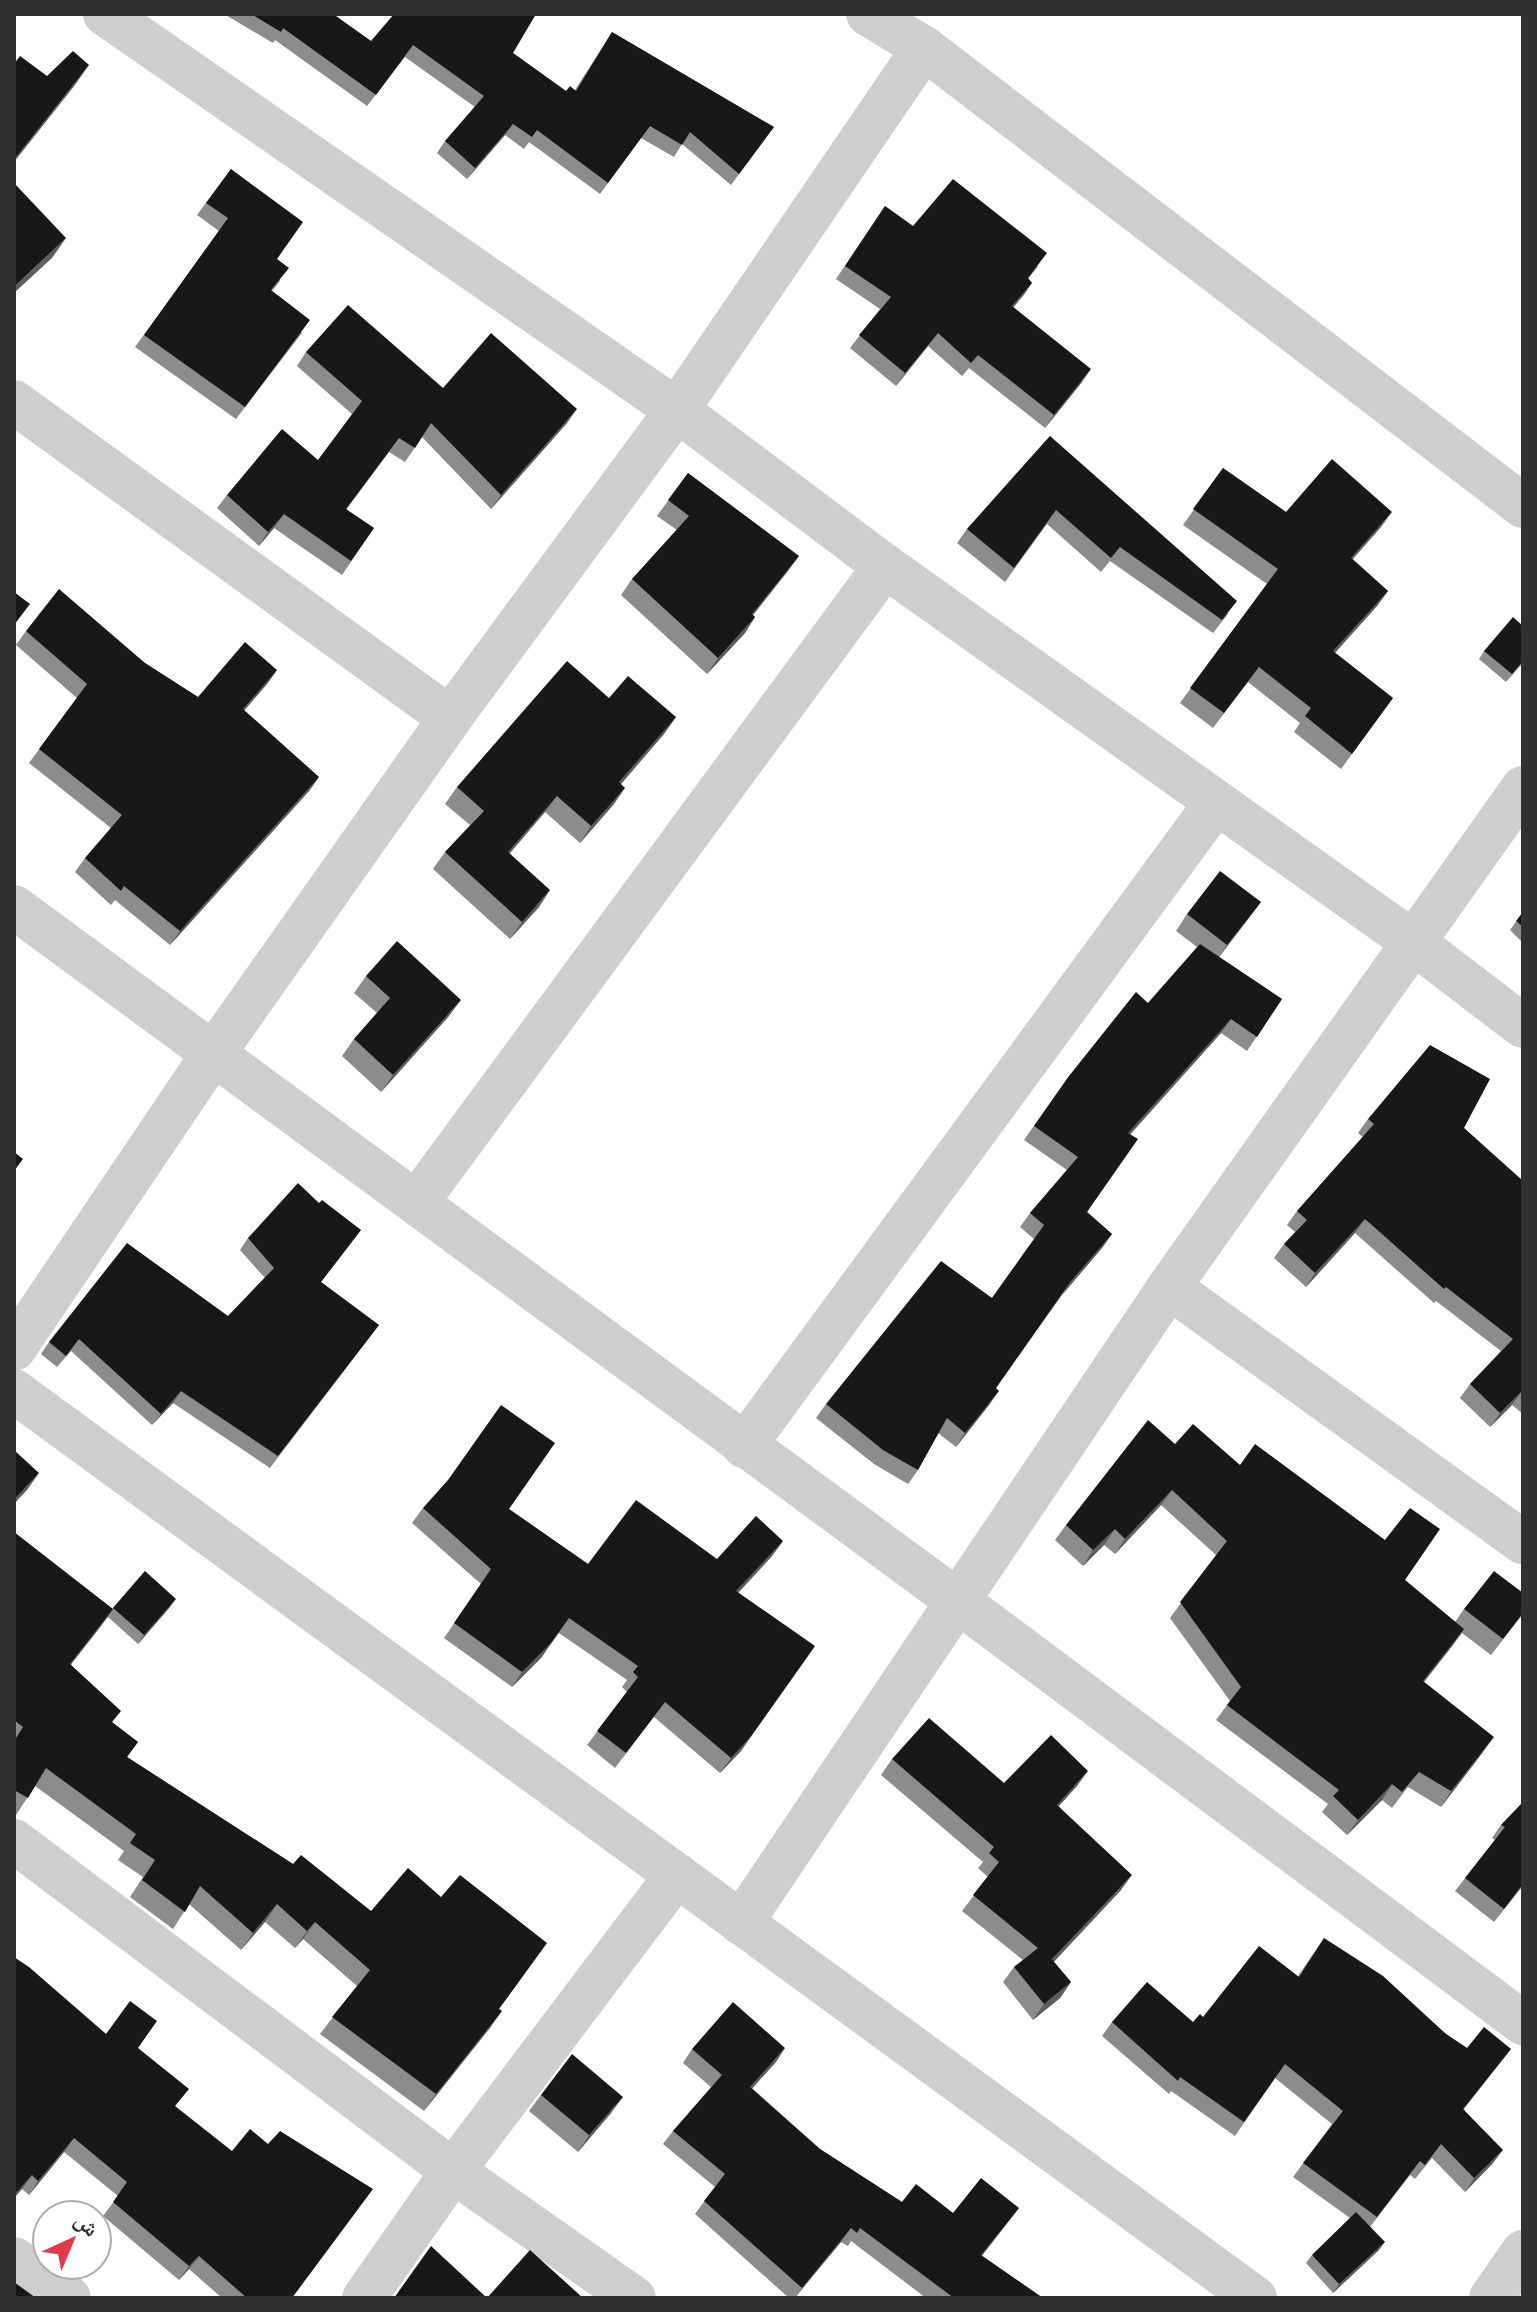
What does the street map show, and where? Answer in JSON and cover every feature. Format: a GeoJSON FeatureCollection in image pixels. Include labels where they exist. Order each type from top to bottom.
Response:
{"type":"FeatureCollection","features":[{"type":"Feature","properties":{"kind":"street"},"geometry":{"type":"LineString","coordinates":[[105,14],[677,410],[885,566],[1215,804],[1413,942],[1523,1026]]}},
{"type":"Feature","properties":{"kind":"street"},"geometry":{"type":"LineString","coordinates":[[871,15],[924,48],[1523,506]]}},
{"type":"Feature","properties":{"kind":"street"},"geometry":{"type":"LineString","coordinates":[[14,1349],[214,1053],[450,718],[677,410],[924,48]]}},
{"type":"Feature","properties":{"kind":"street"},"geometry":{"type":"LineString","coordinates":[[14,402],[450,718]]}},
{"type":"Feature","properties":{"kind":"street"},"geometry":{"type":"LineString","coordinates":[[417,1202],[885,566]]}},
{"type":"Feature","properties":{"kind":"street"},"geometry":{"type":"LineString","coordinates":[[741,1923],[1169,1287],[1523,788]]}},
{"type":"Feature","properties":{"kind":"street"},"geometry":{"type":"LineString","coordinates":[[744,1446],[1215,804]]}},
{"type":"Feature","properties":{"kind":"street"},"geometry":{"type":"LineString","coordinates":[[14,907],[959,1602],[1523,2023]]}},
{"type":"Feature","properties":{"kind":"street"},"geometry":{"type":"LineString","coordinates":[[1169,1287],[1523,1542]]}},
{"type":"Feature","properties":{"kind":"street"},"geometry":{"type":"LineString","coordinates":[[14,1391],[1255,2298]]}},
{"type":"Feature","properties":{"kind":"street"},"geometry":{"type":"LineString","coordinates":[[14,1841],[453,2171],[634,2298]]}},
{"type":"Feature","properties":{"kind":"street"},"geometry":{"type":"LineString","coordinates":[[364,2298],[453,2171],[677,1875]]}},
{"type":"Feature","properties":{"kind":"street"},"geometry":{"type":"LineString","coordinates":[[1491,2298],[1523,2252]]}},
{"type":"Feature","properties":{"kind":"street"},"geometry":{"type":"LineString","coordinates":[[14,2259],[69,2298]]}},
{"type":"Feature","properties":{"kind":"building"},"geometry":{"type":"Polygon","coordinates":[[[251,14],[333,14],[371,41],[394,14],[536,14],[513,53],[566,91],[570,86],[576,91],[612,32],[774,127],[739,174],[690,132],[682,145],[650,126],[608,183],[537,130],[532,137],[513,124],[475,168],[445,141],[484,96],[413,45],[376,95],[283,28],[281,32],[251,14]]]}},
{"type":"Feature","properties":{"kind":"building"},"geometry":{"type":"Polygon","coordinates":[[[73,51],[89,65],[14,160],[14,64],[20,56],[47,76],[73,51]]]}},
{"type":"Feature","properties":{"kind":"building"},"geometry":{"type":"Polygon","coordinates":[[[231,169],[303,222],[277,259],[289,268],[271,290],[310,320],[245,407],[144,335],[228,218],[206,203],[231,169]]]}},
{"type":"Feature","properties":{"kind":"building"},"geometry":{"type":"Polygon","coordinates":[[[953,179],[1047,253],[1028,278],[1032,283],[1012,306],[1091,369],[1054,415],[978,355],[971,363],[938,333],[905,373],[859,335],[891,297],[845,266],[885,206],[913,226],[953,179]]]}},
{"type":"Feature","properties":{"kind":"building"},"geometry":{"type":"Polygon","coordinates":[[[14,183],[66,238],[14,287],[14,183]]]}},
{"type":"Feature","properties":{"kind":"building"},"geometry":{"type":"Polygon","coordinates":[[[348,305],[443,388],[491,333],[577,409],[501,495],[431,423],[415,448],[399,438],[346,509],[374,528],[351,561],[284,514],[268,532],[227,495],[282,429],[318,460],[362,401],[306,352],[348,305]]]}},
{"type":"Feature","properties":{"kind":"building"},"geometry":{"type":"Polygon","coordinates":[[[1050,436],[1237,601],[1222,620],[1120,547],[1111,558],[1056,510],[1014,568],[967,529],[1050,436]]]}},
{"type":"Feature","properties":{"kind":"building"},"geometry":{"type":"Polygon","coordinates":[[[1332,459],[1392,512],[1351,558],[1388,591],[1333,651],[1393,698],[1352,754],[1305,716],[1311,708],[1259,667],[1224,713],[1190,688],[1278,569],[1193,509],[1223,468],[1286,512],[1332,459]]]}},
{"type":"Feature","properties":{"kind":"building"},"geometry":{"type":"Polygon","coordinates":[[[688,473],[799,556],[752,614],[755,617],[718,658],[632,579],[689,516],[668,500],[688,473]]]}},
{"type":"Feature","properties":{"kind":"building"},"geometry":{"type":"Polygon","coordinates":[[[59,589],[145,663],[198,697],[245,642],[277,670],[243,709],[319,777],[180,931],[124,886],[121,891],[85,858],[122,815],[39,749],[87,684],[26,631],[59,589]]]}},
{"type":"Feature","properties":{"kind":"building"},"geometry":{"type":"Polygon","coordinates":[[[14,592],[30,604],[14,625],[14,592]]]}},
{"type":"Feature","properties":{"kind":"building"},"geometry":{"type":"Polygon","coordinates":[[[1513,617],[1523,626],[1523,661],[1512,674],[1484,651],[1513,617]]]}},
{"type":"Feature","properties":{"kind":"building"},"geometry":{"type":"Polygon","coordinates":[[[567,661],[609,698],[628,676],[676,717],[619,782],[625,788],[591,826],[557,796],[508,852],[550,890],[522,922],[445,852],[484,811],[457,787],[567,661]]]}},
{"type":"Feature","properties":{"kind":"building"},"geometry":{"type":"Polygon","coordinates":[[[1220,871],[1261,902],[1227,945],[1187,914],[1220,871]]]}},
{"type":"Feature","properties":{"kind":"building"},"geometry":{"type":"Polygon","coordinates":[[[1523,912],[1523,927],[1516,921],[1523,912]]]}},
{"type":"Feature","properties":{"kind":"building"},"geometry":{"type":"Polygon","coordinates":[[[397,941],[461,1000],[393,1075],[354,1039],[390,998],[366,976],[397,941]]]}},
{"type":"Feature","properties":{"kind":"building"},"geometry":{"type":"Polygon","coordinates":[[[1200,944],[1282,999],[1257,1037],[1231,1019],[1128,1133],[1138,1139],[1087,1212],[1112,1234],[1071,1281],[996,1388],[999,1391],[965,1433],[947,1418],[918,1470],[883,1450],[826,1404],[941,1261],[992,1298],[1044,1225],[1030,1213],[1078,1157],[1034,1126],[1069,1076],[1136,992],[1148,1003],[1200,944]]]}},
{"type":"Feature","properties":{"kind":"building"},"geometry":{"type":"Polygon","coordinates":[[[1430,1045],[1490,1079],[1464,1128],[1523,1181],[1523,1392],[1500,1413],[1470,1384],[1513,1339],[1446,1287],[1444,1289],[1365,1219],[1315,1273],[1284,1244],[1307,1220],[1297,1211],[1374,1124],[1368,1119],[1430,1045]]]}},
{"type":"Feature","properties":{"kind":"building"},"geometry":{"type":"Polygon","coordinates":[[[14,1152],[23,1159],[14,1171],[14,1152]]]}},
{"type":"Feature","properties":{"kind":"building"},"geometry":{"type":"Polygon","coordinates":[[[298,1183],[319,1203],[322,1200],[361,1230],[321,1282],[379,1325],[278,1456],[181,1391],[161,1414],[79,1339],[66,1356],[49,1342],[127,1243],[228,1316],[274,1268],[248,1238],[298,1183]]]}},
{"type":"Feature","properties":{"kind":"building"},"geometry":{"type":"Polygon","coordinates":[[[501,1405],[555,1443],[509,1509],[588,1564],[636,1500],[717,1559],[756,1516],[783,1541],[736,1591],[815,1646],[751,1736],[731,1758],[665,1702],[626,1753],[597,1731],[638,1677],[633,1672],[638,1666],[569,1618],[551,1643],[522,1672],[454,1623],[491,1569],[423,1508],[448,1480],[501,1405]]]}},
{"type":"Feature","properties":{"kind":"building"},"geometry":{"type":"Polygon","coordinates":[[[1148,1420],[1175,1444],[1193,1424],[1240,1465],[1255,1444],[1385,1540],[1410,1508],[1440,1529],[1405,1580],[1464,1629],[1423,1681],[1494,1737],[1451,1791],[1419,1772],[1402,1792],[1392,1784],[1358,1820],[1333,1796],[1339,1790],[1227,1705],[1241,1687],[1180,1602],[1227,1541],[1172,1490],[1125,1539],[1115,1529],[1093,1550],[1066,1525],[1148,1420]]]}},
{"type":"Feature","properties":{"kind":"building"},"geometry":{"type":"Polygon","coordinates":[[[14,1450],[39,1473],[14,1500],[14,1450]]]}},
{"type":"Feature","properties":{"kind":"building"},"geometry":{"type":"Polygon","coordinates":[[[14,1532],[113,1609],[70,1664],[121,1711],[112,1722],[138,1742],[127,1757],[293,1864],[301,1855],[371,1911],[408,1868],[441,1897],[460,1875],[547,1943],[499,2009],[502,2011],[436,2094],[332,2017],[370,1970],[315,1922],[307,1931],[277,1904],[253,1933],[200,1886],[185,1912],[142,1880],[155,1860],[130,1843],[136,1834],[46,1768],[28,1798],[14,1790],[14,1741],[23,1727],[14,1720],[14,1532]]]}},
{"type":"Feature","properties":{"kind":"building"},"geometry":{"type":"Polygon","coordinates":[[[145,1571],[176,1599],[144,1635],[113,1608],[145,1571]]]}},
{"type":"Feature","properties":{"kind":"building"},"geometry":{"type":"Polygon","coordinates":[[[1494,1571],[1523,1593],[1523,1613],[1503,1639],[1464,1609],[1494,1571]]]}},
{"type":"Feature","properties":{"kind":"building"},"geometry":{"type":"Polygon","coordinates":[[[929,1718],[1004,1783],[1051,1735],[1088,1771],[1057,1805],[1132,1875],[1052,1959],[1050,1957],[1071,1982],[1044,2004],[1014,1967],[1038,1948],[973,1895],[999,1862],[989,1853],[994,1847],[892,1759],[929,1718]]]}},
{"type":"Feature","properties":{"kind":"building"},"geometry":{"type":"Polygon","coordinates":[[[1523,1802],[1523,1884],[1504,1909],[1465,1878],[1505,1827],[1501,1825],[1523,1802]]]}},
{"type":"Feature","properties":{"kind":"building"},"geometry":{"type":"Polygon","coordinates":[[[1324,1938],[1383,1976],[1446,2034],[1467,2048],[1484,2027],[1511,2049],[1463,2109],[1503,2150],[1474,2178],[1441,2144],[1425,2165],[1420,2161],[1377,2217],[1303,2163],[1343,2111],[1285,2064],[1244,2122],[1180,2077],[1178,2081],[1112,2022],[1147,1982],[1193,2022],[1200,2014],[1203,2017],[1259,1946],[1299,1977],[1324,1938]]]}},
{"type":"Feature","properties":{"kind":"building"},"geometry":{"type":"Polygon","coordinates":[[[14,1957],[106,2034],[130,2001],[157,2021],[138,2048],[189,2089],[175,2106],[232,2151],[250,2129],[268,2144],[280,2131],[373,2189],[292,2298],[247,2298],[199,2256],[189,2266],[113,2202],[127,2182],[74,2138],[38,2181],[32,2175],[14,2195],[14,1957]]]}},
{"type":"Feature","properties":{"kind":"building"},"geometry":{"type":"Polygon","coordinates":[[[733,2002],[785,2048],[750,2087],[820,2149],[902,2202],[916,2184],[953,2213],[981,2178],[1019,2208],[981,2255],[1043,2298],[954,2298],[860,2228],[857,2233],[851,2228],[802,2288],[704,2201],[725,2174],[673,2131],[722,2075],[692,2049],[733,2002]]]}},
{"type":"Feature","properties":{"kind":"building"},"geometry":{"type":"Polygon","coordinates":[[[572,2054],[623,2097],[589,2135],[541,2095],[572,2054]]]}},
{"type":"Feature","properties":{"kind":"building"},"geometry":{"type":"Polygon","coordinates":[[[1356,2212],[1385,2242],[1339,2284],[1312,2255],[1356,2212]]]}},
{"type":"Feature","properties":{"kind":"building"},"geometry":{"type":"Polygon","coordinates":[[[431,2246],[487,2298],[394,2298],[431,2246]]]}},
{"type":"Feature","properties":{"kind":"building"},"geometry":{"type":"Polygon","coordinates":[[[530,2250],[583,2298],[487,2298],[530,2250]]]}},
{"type":"Feature","properties":{"kind":"building"},"geometry":{"type":"Polygon","coordinates":[[[14,2282],[36,2298],[14,2298],[14,2282]]]}}]}
